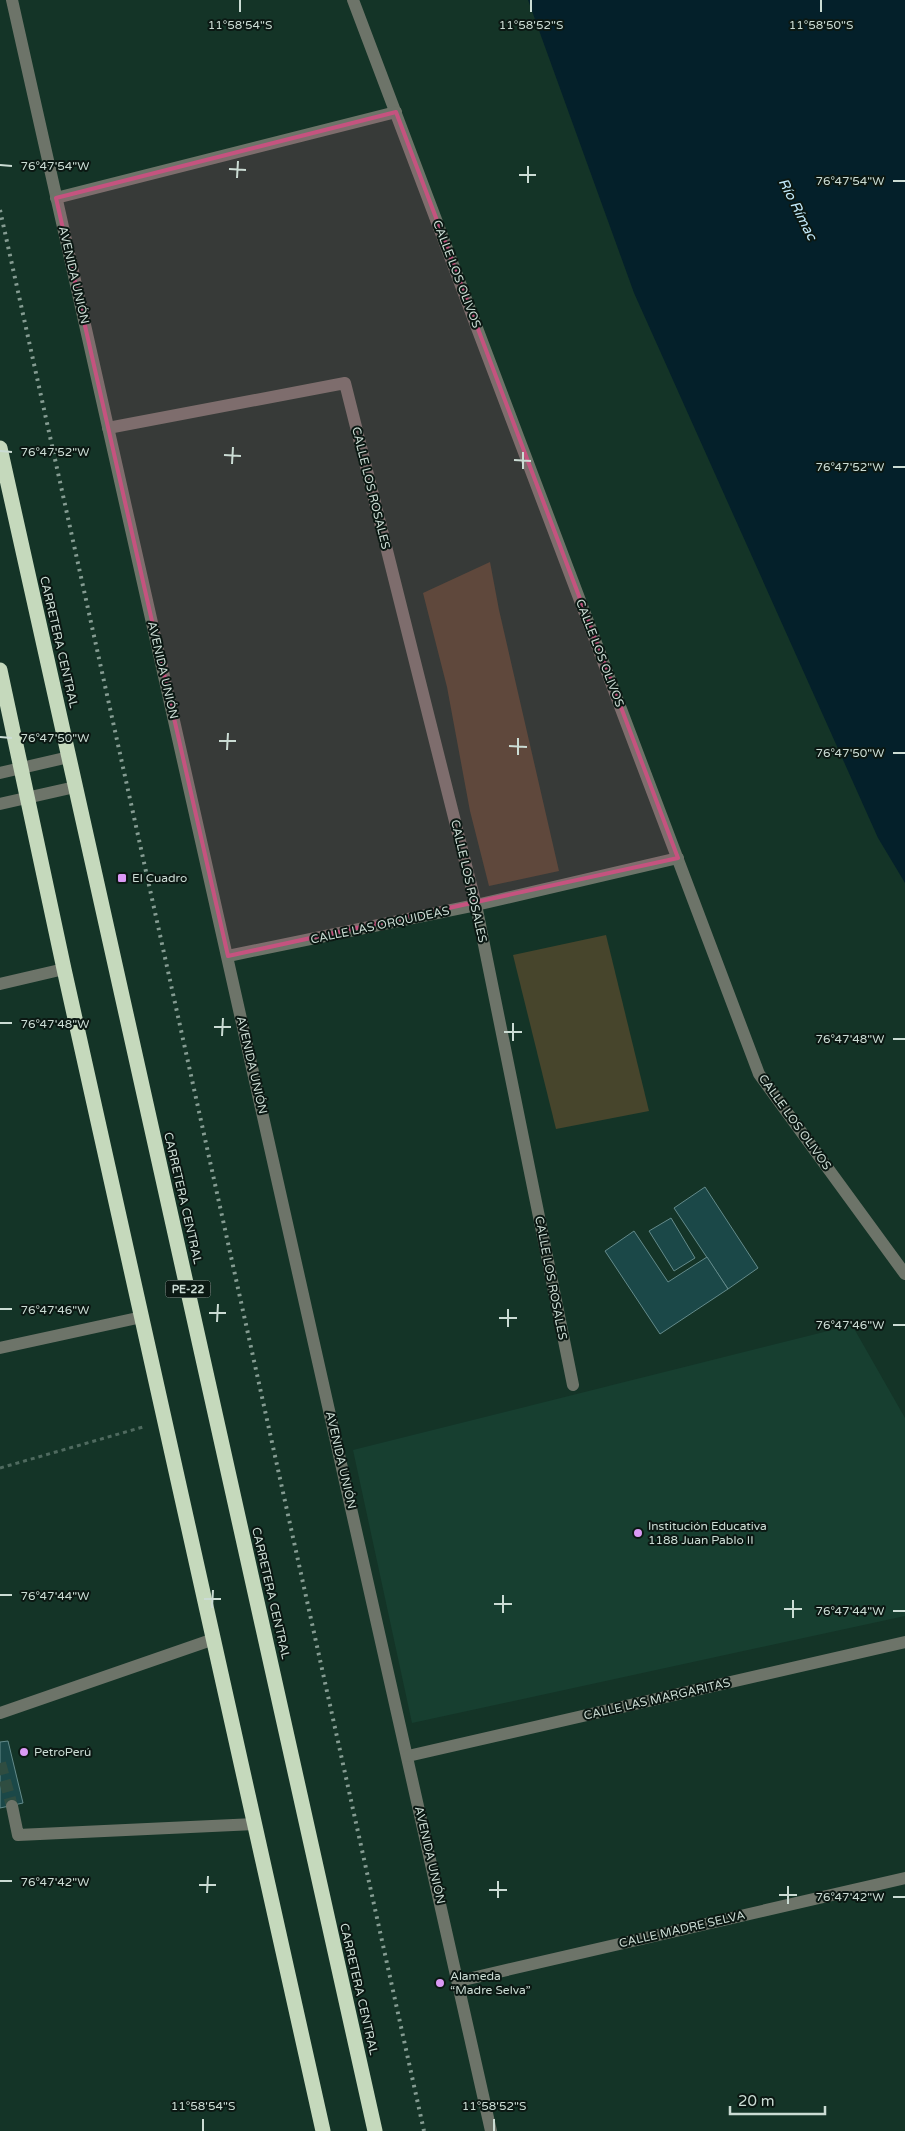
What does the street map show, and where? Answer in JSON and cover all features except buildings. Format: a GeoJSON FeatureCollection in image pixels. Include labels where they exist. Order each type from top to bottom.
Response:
{"type":"FeatureCollection","features":[{"type":"Feature","properties":{"kind":"highway","name":"CARRETERA CENTRAL"},"geometry":{"type":"LineString","coordinates":[[0,448],[375,2131]]}},
{"type":"Feature","properties":{"kind":"highway"},"geometry":{"type":"LineString","coordinates":[[0,670],[64,969],[323,2131]]}},
{"type":"Feature","properties":{"kind":"street","name":"AVENIDA UNIÓN"},"geometry":{"type":"LineString","coordinates":[[12,0],[459,1981],[491,2131]]}},
{"type":"Feature","properties":{"kind":"street","name":"CALLE LOS OLIVOS"},"geometry":{"type":"LineString","coordinates":[[353,0],[759,1074],[905,1274]]}},
{"type":"Feature","properties":{"kind":"street"},"geometry":{"type":"LineString","coordinates":[[56,198],[396,112]]}},
{"type":"Feature","properties":{"kind":"street","name":"CALLE LOS ROSALES"},"geometry":{"type":"LineString","coordinates":[[108,428],[345,383],[476,905],[573,1385]]}},
{"type":"Feature","properties":{"kind":"street"},"geometry":{"type":"LineString","coordinates":[[0,773],[69,757]]}},
{"type":"Feature","properties":{"kind":"street"},"geometry":{"type":"LineString","coordinates":[[0,804],[75,787]]}},
{"type":"Feature","properties":{"kind":"street","name":"CALLE LAS ORQUIDEAS"},"geometry":{"type":"LineString","coordinates":[[228,956],[476,905],[678,858]]}},
{"type":"Feature","properties":{"kind":"street"},"geometry":{"type":"LineString","coordinates":[[0,984],[64,969]]}},
{"type":"Feature","properties":{"kind":"street"},"geometry":{"type":"LineString","coordinates":[[0,1348],[142,1317]]}},
{"type":"Feature","properties":{"kind":"street"},"geometry":{"type":"LineString","coordinates":[[0,1713],[214,1639]]}},
{"type":"Feature","properties":{"kind":"street","name":"CALLE LAS MARGARITAS"},"geometry":{"type":"LineString","coordinates":[[408,1756],[905,1642]]}},
{"type":"Feature","properties":{"kind":"street"},"geometry":{"type":"LineString","coordinates":[[12,1806],[18,1834],[255,1824]]}},
{"type":"Feature","properties":{"kind":"street","name":"CALLE MADRE SELVA"},"geometry":{"type":"LineString","coordinates":[[459,1981],[905,1878]]}},
{"type":"Feature","properties":{"kind":"path"},"geometry":{"type":"LineString","coordinates":[[0,1468],[142,1428],[164,1418]]}},
{"type":"Feature","properties":{"kind":"highlighted area"},"geometry":{"type":"Polygon","coordinates":[[[396,112],[678,858],[228,956],[56,198],[396,112]]]}},
{"type":"Feature","properties":{"kind":"shaded area"},"geometry":{"type":"Polygon","coordinates":[[[490,562],[499,610],[559,871],[489,886],[470,811],[447,687],[423,593],[490,562]]]}},
{"type":"Feature","properties":{"kind":"shaded area"},"geometry":{"type":"Polygon","coordinates":[[[606,935],[649,1111],[556,1129],[513,955],[606,935]]]}},
{"type":"Feature","properties":{"kind":"shaded area","name":"Institución Educativa 1188 Juan Pablo II"},"geometry":{"type":"Polygon","coordinates":[[[852,1325],[905,1418],[905,1616],[412,1723],[353,1450],[852,1325]]]}},
{"type":"Feature","properties":{"kind":"water","name":"Río Rímac"},"geometry":{"type":"Polygon","coordinates":[[[528,0],[905,0],[905,883],[878,838],[634,293],[528,0]]]}},
{"type":"Feature","properties":{"kind":"tunnel"},"geometry":{"type":"LineString","coordinates":[[0,1763],[12,1806]]}},
{"type":"Feature","properties":{"kind":"railway"},"geometry":{"type":"LineString","coordinates":[[0,210],[424,2131]]}},
{"type":"Feature","properties":{"kind":"place","name":"El Cuadro"},"geometry":{"type":"Point","coordinates":[122,878]}},
{"type":"Feature","properties":{"kind":"place","name":"Institución Educativa 1188 Juan Pablo II"},"geometry":{"type":"Point","coordinates":[638,1533]}},
{"type":"Feature","properties":{"kind":"place","name":"PetroPerú"},"geometry":{"type":"Point","coordinates":[24,1752]}},
{"type":"Feature","properties":{"kind":"place","name":"Alameda “Madre Selva”"},"geometry":{"type":"Point","coordinates":[440,1983]}}]}
